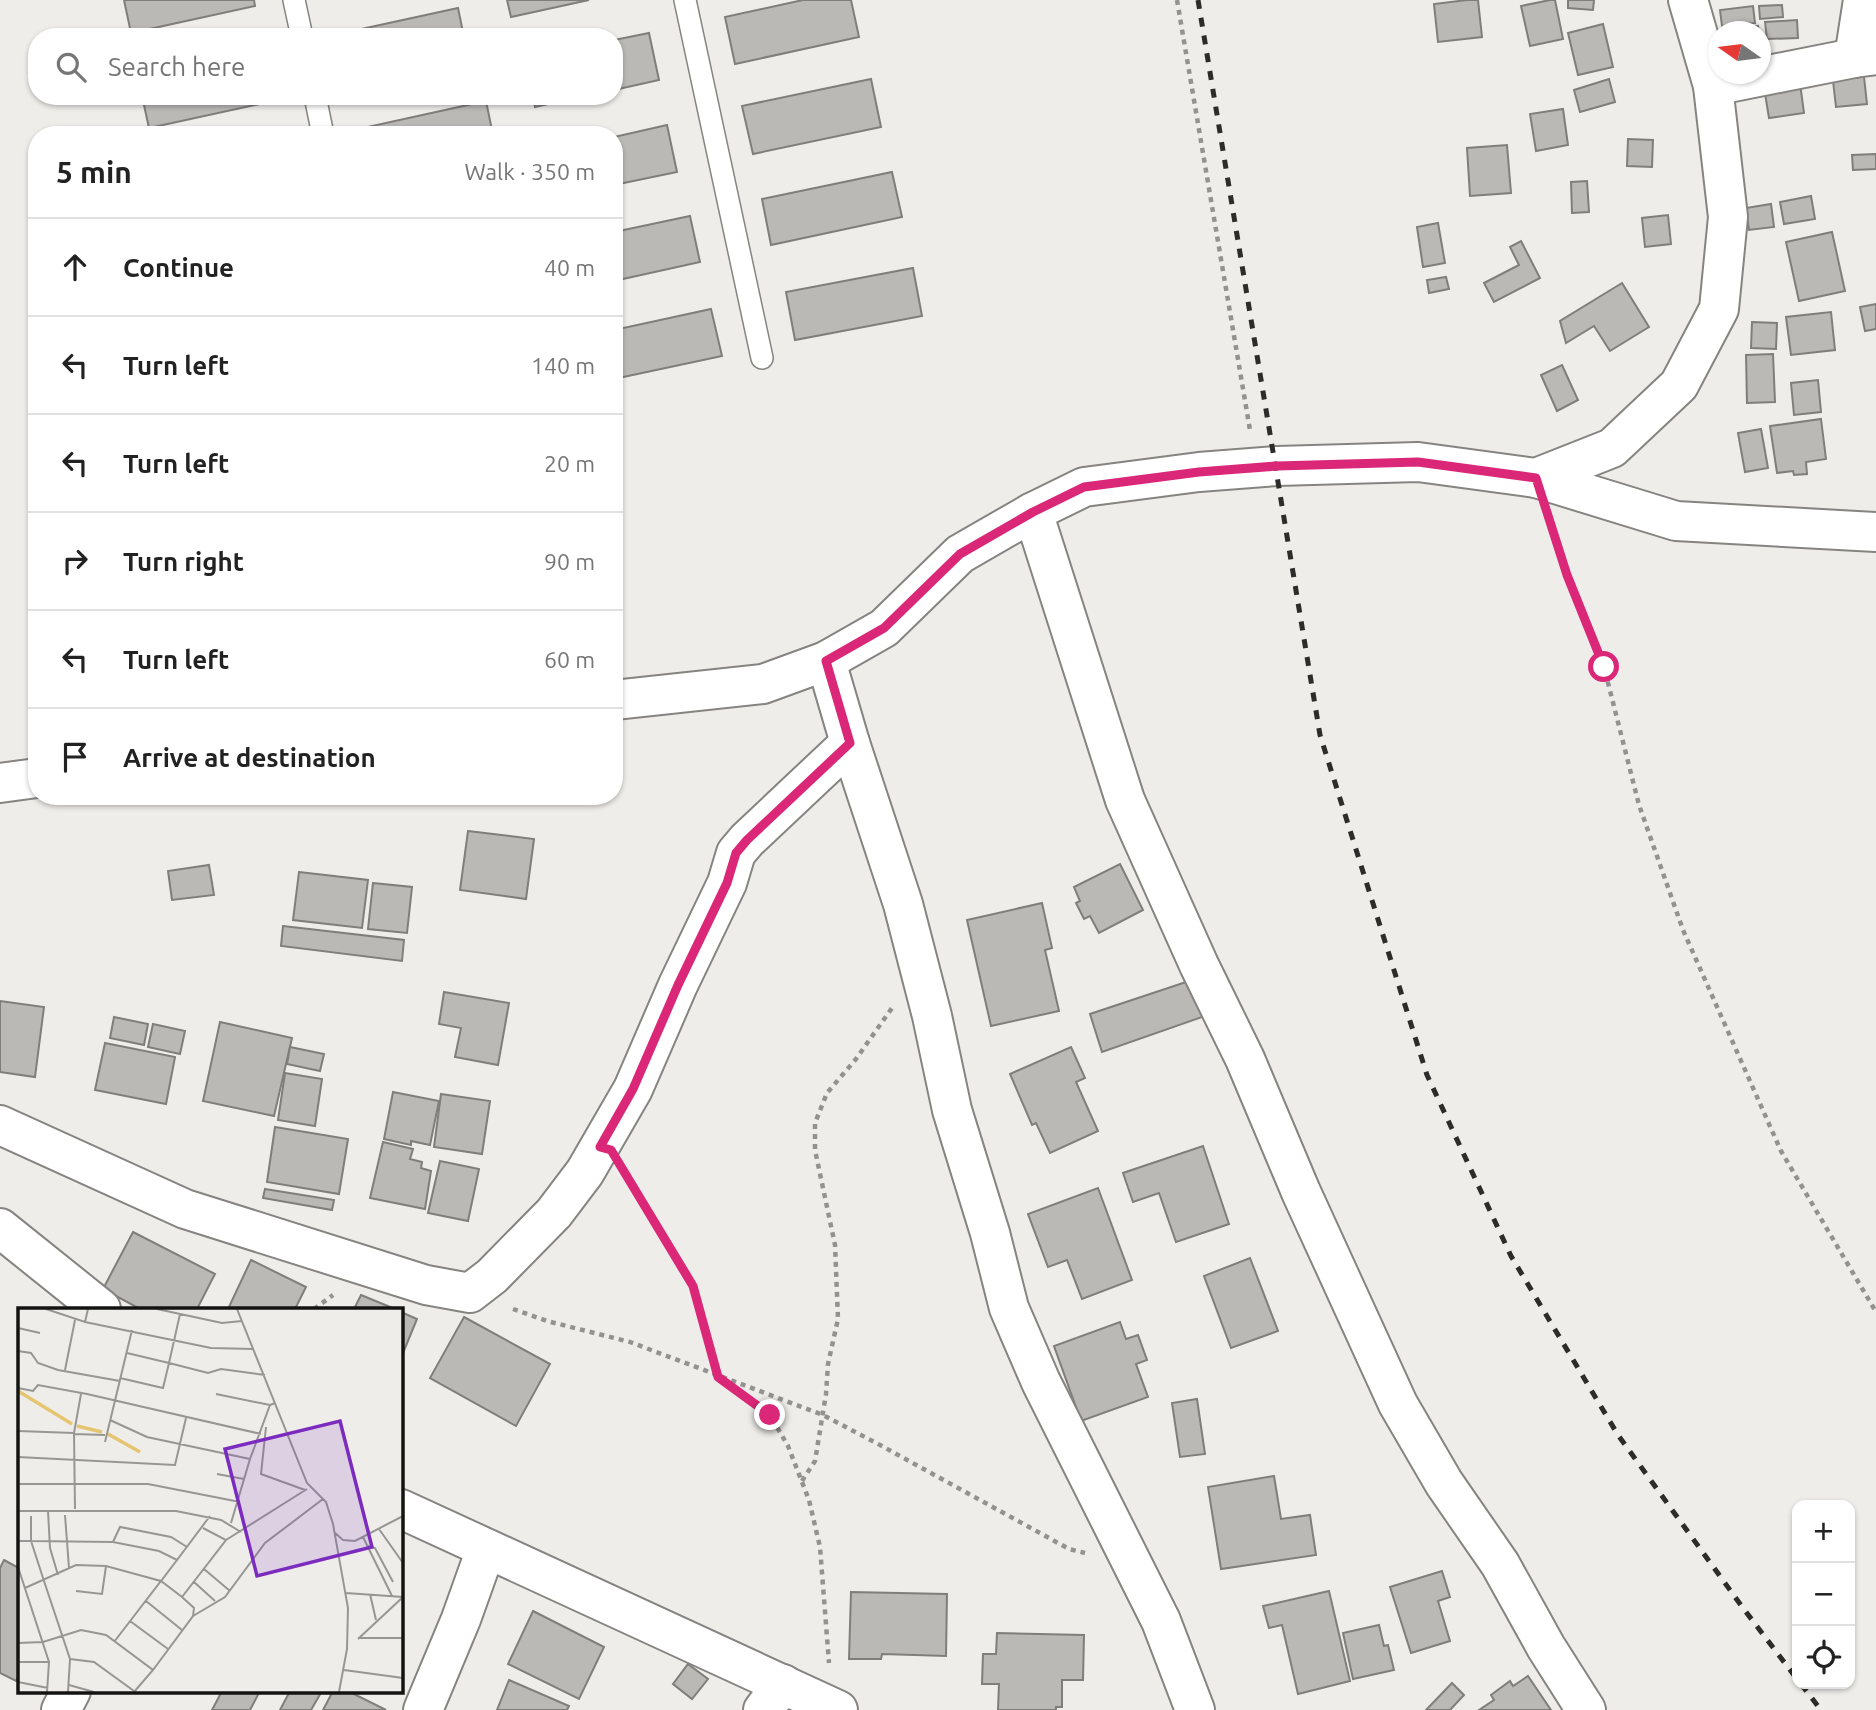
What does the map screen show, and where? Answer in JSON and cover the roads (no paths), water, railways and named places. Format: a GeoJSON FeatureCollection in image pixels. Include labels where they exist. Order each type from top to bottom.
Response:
{"type":"FeatureCollection","features":[{"type":"Feature","properties":{"kind":"street"},"geometry":{"type":"LineString","coordinates":[[1536,478],[1612,448],[1622,439],[1679,385],[1719,309],[1728,217],[1713,86],[1688,0]]}},
{"type":"Feature","properties":{"kind":"street"},"geometry":{"type":"LineString","coordinates":[[1713,86],[1865,57],[1863,0]]}},
{"type":"Feature","properties":{"kind":"street"},"geometry":{"type":"LineString","coordinates":[[623,699],[763,684],[826,661],[884,628],[960,554],[1033,512],[1084,487],[1199,472],[1418,462],[1536,478],[1676,521],[1876,532]]}},
{"type":"Feature","properties":{"kind":"street"},"geometry":{"type":"LineString","coordinates":[[1033,512],[1125,800],[1245,1059],[1301,1192],[1398,1404],[1444,1483],[1500,1564],[1546,1647],[1586,1710]]}},
{"type":"Feature","properties":{"kind":"street"},"geometry":{"type":"LineString","coordinates":[[826,661],[903,904],[952,1110],[990,1234],[1009,1308],[1041,1382],[1161,1622],[1195,1710]]}},
{"type":"Feature","properties":{"kind":"street"},"geometry":{"type":"LineString","coordinates":[[0,1125],[185,1209],[426,1285],[470,1293],[492,1276],[554,1213],[585,1172],[633,1089],[678,985],[727,883],[736,853],[850,743]]}},
{"type":"Feature","properties":{"kind":"street"},"geometry":{"type":"LineString","coordinates":[[0,783],[28,779]]}},
{"type":"Feature","properties":{"kind":"street"},"geometry":{"type":"LineString","coordinates":[[0,1228],[100,1308]]}},
{"type":"Feature","properties":{"kind":"street"},"geometry":{"type":"LineString","coordinates":[[402,1510],[486,1549],[773,1697],[835,1708]]}},
{"type":"Feature","properties":{"kind":"street"},"geometry":{"type":"LineString","coordinates":[[423,1710],[461,1619],[486,1549]]}},
{"type":"Feature","properties":{"kind":"street"},"geometry":{"type":"LineString","coordinates":[[61,1710],[70,1692]]}},
{"type":"Feature","properties":{"kind":"lane"},"geometry":{"type":"LineString","coordinates":[[294,0],[300,28]]}},
{"type":"Feature","properties":{"kind":"lane"},"geometry":{"type":"LineString","coordinates":[[685,0],[762,358]]}},
{"type":"Feature","properties":{"kind":"lane"},"geometry":{"type":"LineString","coordinates":[[316,105],[321,126]]}},
{"type":"Feature","properties":{"kind":"railway"},"geometry":{"type":"LineString","coordinates":[[1198,0],[1320,735],[1427,1075],[1511,1256],[1618,1435],[1792,1672]]}},
{"type":"Feature","properties":{"kind":"railway"},"geometry":{"type":"LineString","coordinates":[[1805,1689],[1821,1710]]}}]}
